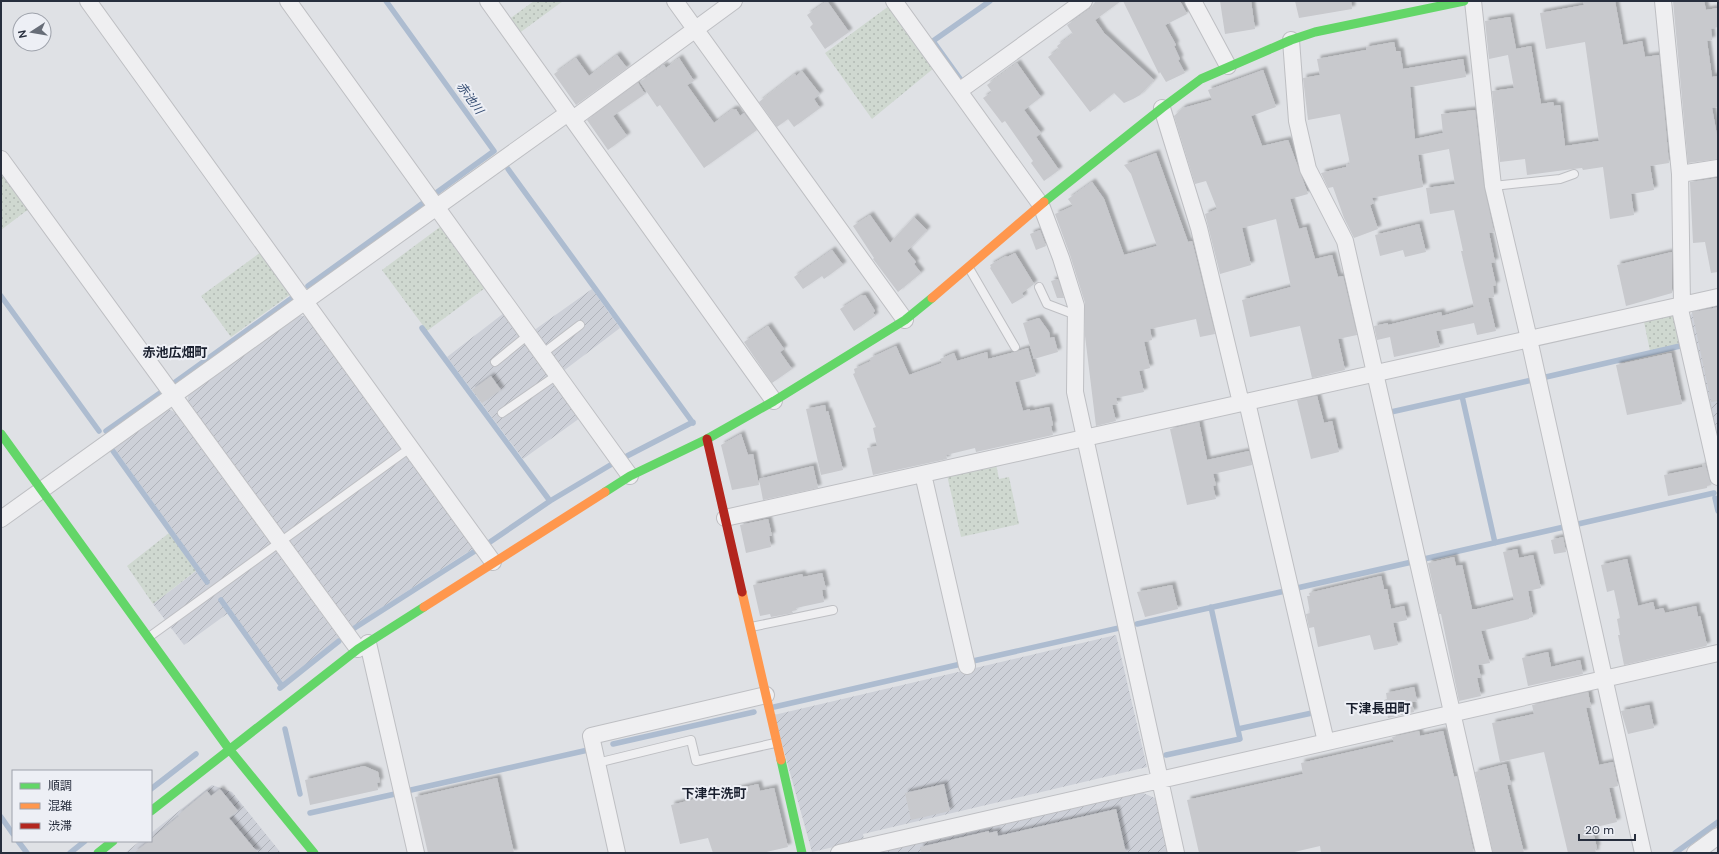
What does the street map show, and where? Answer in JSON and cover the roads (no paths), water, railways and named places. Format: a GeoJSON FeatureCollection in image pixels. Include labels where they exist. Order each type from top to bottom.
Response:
{"type":"FeatureCollection","features":[{"type":"Feature","properties":{"kind":"street"},"geometry":{"type":"LineString","coordinates":[[88,1],[493,562]]}},
{"type":"Feature","properties":{"kind":"street"},"geometry":{"type":"LineString","coordinates":[[288,1],[630,476]]}},
{"type":"Feature","properties":{"kind":"street"},"geometry":{"type":"LineString","coordinates":[[488,1],[774,401]]}},
{"type":"Feature","properties":{"kind":"street"},"geometry":{"type":"LineString","coordinates":[[675,1],[905,320]]}},
{"type":"Feature","properties":{"kind":"street"},"geometry":{"type":"LineString","coordinates":[[1,519],[436,207],[696,29],[734,1]]}},
{"type":"Feature","properties":{"kind":"street"},"geometry":{"type":"LineString","coordinates":[[894,1],[1041,205],[1062,258],[1076,306],[1075,392],[1175,853]]}},
{"type":"Feature","properties":{"kind":"street"},"geometry":{"type":"LineString","coordinates":[[959,91],[1084,1]]}},
{"type":"Feature","properties":{"kind":"street"},"geometry":{"type":"LineString","coordinates":[[1193,1],[1228,66]]}},
{"type":"Feature","properties":{"kind":"street"},"geometry":{"type":"LineString","coordinates":[[152,810],[363,646],[630,476],[707,439],[774,401],[905,320],[1041,205],[1162,108],[1201,80],[1228,66],[1290,40],[1315,32],[1464,1]]}},
{"type":"Feature","properties":{"kind":"street"},"geometry":{"type":"LineString","coordinates":[[1472,1],[1493,186],[1529,338],[1643,853]]}},
{"type":"Feature","properties":{"kind":"street"},"geometry":{"type":"LineString","coordinates":[[1663,1],[1680,174],[1680,305],[1718,477]]}},
{"type":"Feature","properties":{"kind":"street"},"geometry":{"type":"LineString","coordinates":[[1290,40],[1297,121],[1308,169],[1345,241],[1484,853]]}},
{"type":"Feature","properties":{"kind":"street"},"geometry":{"type":"LineString","coordinates":[[1162,108],[1199,228],[1244,402],[1326,742]]}},
{"type":"Feature","properties":{"kind":"street"},"geometry":{"type":"LineString","coordinates":[[1,159],[280,542],[363,646],[416,853]]}},
{"type":"Feature","properties":{"kind":"street"},"geometry":{"type":"LineString","coordinates":[[1680,174],[1718,168]]}},
{"type":"Feature","properties":{"kind":"street"},"geometry":{"type":"LineString","coordinates":[[725,518],[1718,297]]}},
{"type":"Feature","properties":{"kind":"street"},"geometry":{"type":"LineString","coordinates":[[1,434],[229,749],[314,853]]}},
{"type":"Feature","properties":{"kind":"street"},"geometry":{"type":"LineString","coordinates":[[707,439],[802,853]]}},
{"type":"Feature","properties":{"kind":"street"},"geometry":{"type":"LineString","coordinates":[[924,474],[967,666]]}},
{"type":"Feature","properties":{"kind":"street"},"geometry":{"type":"LineString","coordinates":[[839,853],[1718,653]]}},
{"type":"Feature","properties":{"kind":"street"},"geometry":{"type":"LineString","coordinates":[[617,853],[591,736],[766,695]]}},
{"type":"Feature","properties":{"kind":"street"},"geometry":{"type":"LineString","coordinates":[[1695,853],[1718,836]]}},
{"type":"Feature","properties":{"kind":"street"},"geometry":{"type":"LineString","coordinates":[[98,853],[112,842]]}},
{"type":"Feature","properties":{"kind":"lane"},"geometry":{"type":"LineString","coordinates":[[1493,186],[1560,179],[1574,174]]}},
{"type":"Feature","properties":{"kind":"lane"},"geometry":{"type":"LineString","coordinates":[[968,268],[1015,347]]}},
{"type":"Feature","properties":{"kind":"lane"},"geometry":{"type":"LineString","coordinates":[[1039,287],[1047,304],[1076,315]]}},
{"type":"Feature","properties":{"kind":"lane"},"geometry":{"type":"LineString","coordinates":[[542,354],[580,325]]}},
{"type":"Feature","properties":{"kind":"lane"},"geometry":{"type":"LineString","coordinates":[[495,362],[528,335]]}},
{"type":"Feature","properties":{"kind":"lane"},"geometry":{"type":"LineString","coordinates":[[502,413],[557,375]]}},
{"type":"Feature","properties":{"kind":"lane"},"geometry":{"type":"LineString","coordinates":[[148,638],[410,448]]}},
{"type":"Feature","properties":{"kind":"lane"},"geometry":{"type":"LineString","coordinates":[[751,628],[832,610]]}},
{"type":"Feature","properties":{"kind":"lane"},"geometry":{"type":"LineString","coordinates":[[597,763],[691,740],[696,761],[777,742]]}},
{"type":"Feature","properties":{"kind":"waterway","name":"赤池川"},"geometry":{"type":"LineString","coordinates":[[386,1],[494,151],[436,193]]}},
{"type":"Feature","properties":{"kind":"waterway"},"geometry":{"type":"LineString","coordinates":[[961,80],[933,41],[990,1]]}},
{"type":"Feature","properties":{"kind":"waterway"},"geometry":{"type":"LineString","coordinates":[[508,169],[693,423]]}},
{"type":"Feature","properties":{"kind":"waterway","name":"赤池川"},"geometry":{"type":"LineString","coordinates":[[308,286],[423,203]]}},
{"type":"Feature","properties":{"kind":"waterway"},"geometry":{"type":"LineString","coordinates":[[1,296],[99,431]]}},
{"type":"Feature","properties":{"kind":"waterway"},"geometry":{"type":"LineString","coordinates":[[174,383],[292,298]]}},
{"type":"Feature","properties":{"kind":"waterway"},"geometry":{"type":"LineString","coordinates":[[422,328],[550,501]]}},
{"type":"Feature","properties":{"kind":"waterway"},"geometry":{"type":"LineString","coordinates":[[1546,377],[1680,346]]}},
{"type":"Feature","properties":{"kind":"waterway"},"geometry":{"type":"LineString","coordinates":[[1462,396],[1532,380]]}},
{"type":"Feature","properties":{"kind":"waterway"},"geometry":{"type":"LineString","coordinates":[[106,431],[160,393]]}},
{"type":"Feature","properties":{"kind":"waterway"},"geometry":{"type":"LineString","coordinates":[[1391,412],[1462,396],[1495,543]]}},
{"type":"Feature","properties":{"kind":"waterway"},"geometry":{"type":"LineString","coordinates":[[627,456],[693,422]]}},
{"type":"Feature","properties":{"kind":"waterway"},"geometry":{"type":"LineString","coordinates":[[113,451],[207,582]]}},
{"type":"Feature","properties":{"kind":"waterway"},"geometry":{"type":"LineString","coordinates":[[490,542],[550,501],[612,464]]}},
{"type":"Feature","properties":{"kind":"waterway"},"geometry":{"type":"LineString","coordinates":[[1578,524],[1714,493]]}},
{"type":"Feature","properties":{"kind":"waterway"},"geometry":{"type":"LineString","coordinates":[[1715,498],[1718,511]]}},
{"type":"Feature","properties":{"kind":"waterway"},"geometry":{"type":"LineString","coordinates":[[1424,559],[1564,527]]}},
{"type":"Feature","properties":{"kind":"waterway"},"geometry":{"type":"LineString","coordinates":[[353,629],[475,551]]}},
{"type":"Feature","properties":{"kind":"waterway"},"geometry":{"type":"LineString","coordinates":[[1297,588],[1412,562]]}},
{"type":"Feature","properties":{"kind":"waterway"},"geometry":{"type":"LineString","coordinates":[[1137,624],[1285,591]]}},
{"type":"Feature","properties":{"kind":"waterway"},"geometry":{"type":"LineString","coordinates":[[221,600],[282,686]]}},
{"type":"Feature","properties":{"kind":"waterway"},"geometry":{"type":"LineString","coordinates":[[1166,755],[1240,739],[1211,607]]}},
{"type":"Feature","properties":{"kind":"waterway"},"geometry":{"type":"LineString","coordinates":[[973,661],[1119,628]]}},
{"type":"Feature","properties":{"kind":"waterway"},"geometry":{"type":"LineString","coordinates":[[280,688],[339,641]]}},
{"type":"Feature","properties":{"kind":"waterway"},"geometry":{"type":"LineString","coordinates":[[774,707],[961,664]]}},
{"type":"Feature","properties":{"kind":"waterway"},"geometry":{"type":"LineString","coordinates":[[613,744],[754,712]]}},
{"type":"Feature","properties":{"kind":"waterway"},"geometry":{"type":"LineString","coordinates":[[1238,729],[1312,713]]}},
{"type":"Feature","properties":{"kind":"waterway"},"geometry":{"type":"LineString","coordinates":[[285,729],[300,794]]}},
{"type":"Feature","properties":{"kind":"waterway"},"geometry":{"type":"LineString","coordinates":[[411,790],[588,750]]}},
{"type":"Feature","properties":{"kind":"waterway"},"geometry":{"type":"LineString","coordinates":[[152,788],[196,754]]}},
{"type":"Feature","properties":{"kind":"waterway"},"geometry":{"type":"LineString","coordinates":[[310,813],[395,794]]}},
{"type":"Feature","properties":{"kind":"waterway"},"geometry":{"type":"LineString","coordinates":[[1,817],[12,833]]}},
{"type":"Feature","properties":{"kind":"waterway"},"geometry":{"type":"LineString","coordinates":[[1675,853],[1718,822]]}},
{"type":"Feature","properties":{"kind":"waterway"},"geometry":{"type":"LineString","coordinates":[[19,842],[27,853]]}},
{"type":"Feature","properties":{"kind":"waterway"},"geometry":{"type":"LineString","coordinates":[[70,853],[84,842]]}},
{"type":"Feature","properties":{"kind":"district","name":"赤池広畑町"},"geometry":{"type":"Point","coordinates":[175,352]}},
{"type":"Feature","properties":{"kind":"district","name":"下津長田町"},"geometry":{"type":"Point","coordinates":[1378,708]}},
{"type":"Feature","properties":{"kind":"district","name":"下津牛洗町"},"geometry":{"type":"Point","coordinates":[714,793]}}]}
